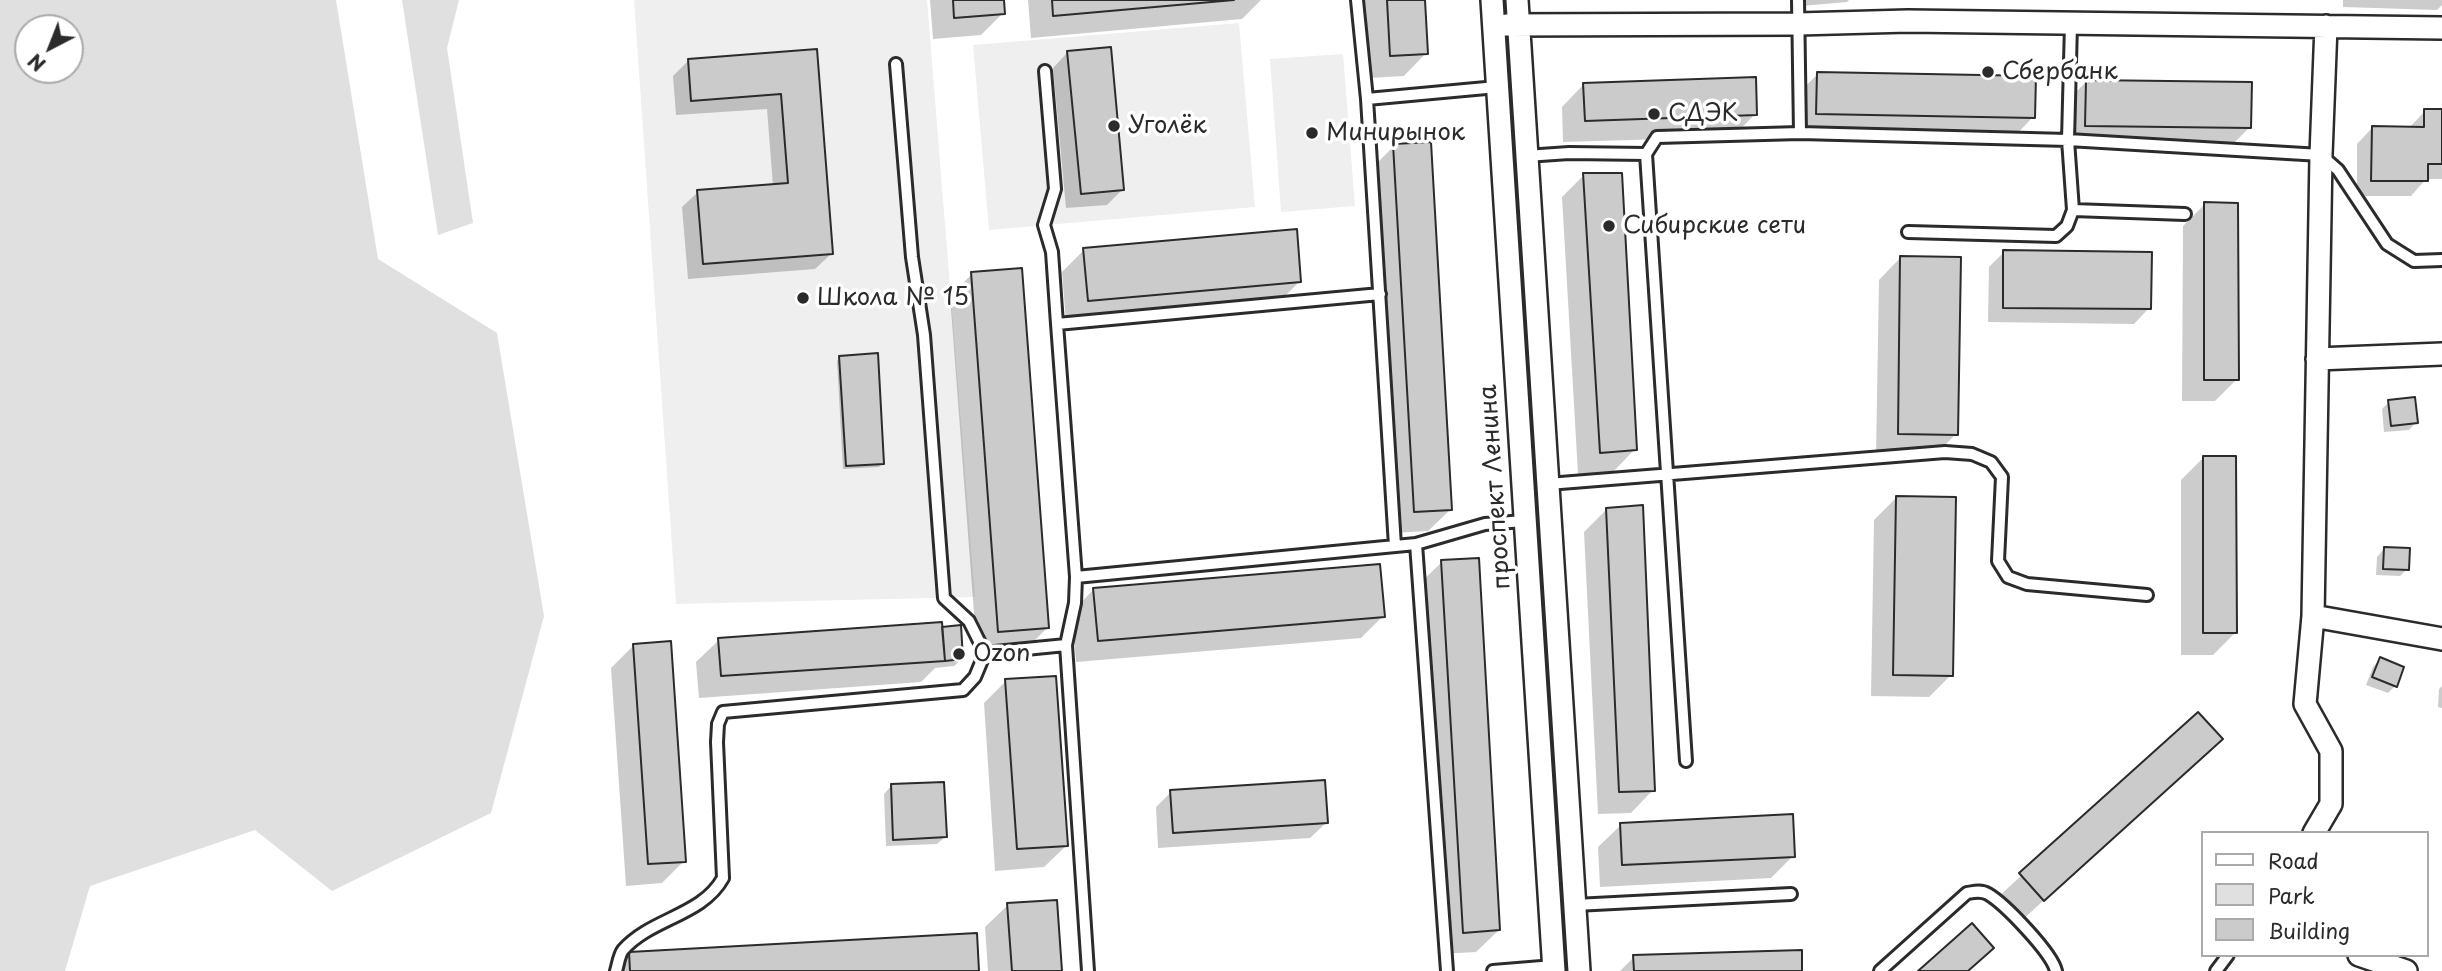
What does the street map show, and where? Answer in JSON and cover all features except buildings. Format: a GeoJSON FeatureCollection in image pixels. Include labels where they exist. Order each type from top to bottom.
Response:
{"type":"FeatureCollection","features":[{"type":"Feature","properties":{"kind":"street","name":"проспект Ленина"},"geometry":{"type":"LineString","coordinates":[[1492,0],[1554,968]]}},
{"type":"Feature","properties":{"kind":"street"},"geometry":{"type":"LineString","coordinates":[[1517,0],[1579,971]]}},
{"type":"Feature","properties":{"kind":"street"},"geometry":{"type":"LineString","coordinates":[[1494,25],[1908,21],[2442,27]]}},
{"type":"Feature","properties":{"kind":"street"},"geometry":{"type":"LineString","coordinates":[[2315,831],[2331,804],[2331,751],[2305,704],[2313,616],[2316,359],[2326,26]]}},
{"type":"Feature","properties":{"kind":"street"},"geometry":{"type":"LineString","coordinates":[[2316,359],[2442,354]]}},
{"type":"Feature","properties":{"kind":"street"},"geometry":{"type":"LineString","coordinates":[[2313,616],[2442,639]]}},
{"type":"Feature","properties":{"kind":"street"},"geometry":{"type":"LineString","coordinates":[[2365,957],[2406,971]]}},
{"type":"Feature","properties":{"kind":"lane"},"geometry":{"type":"LineString","coordinates":[[1357,0],[1367,99],[1395,546]]}},
{"type":"Feature","properties":{"kind":"lane"},"geometry":{"type":"LineString","coordinates":[[1798,0],[1801,133]]}},
{"type":"Feature","properties":{"kind":"lane"},"geometry":{"type":"LineString","coordinates":[[1908,232],[2056,236],[2067,226],[2073,210],[2068,140],[2071,24]]}},
{"type":"Feature","properties":{"kind":"lane"},"geometry":{"type":"LineString","coordinates":[[616,971],[621,952],[650,928],[705,901],[716,891],[723,878],[717,742],[718,723],[723,712],[963,690],[975,677],[985,653],[969,621],[944,598],[924,335],[912,257],[896,64]]}},
{"type":"Feature","properties":{"kind":"lane"},"geometry":{"type":"LineString","coordinates":[[1045,71],[1055,189],[1044,225],[1052,252],[1076,577],[1075,603],[1066,645],[1088,971]]}},
{"type":"Feature","properties":{"kind":"lane"},"geometry":{"type":"LineString","coordinates":[[1367,99],[1497,87]]}},
{"type":"Feature","properties":{"kind":"lane"},"geometry":{"type":"LineString","coordinates":[[1686,761],[1646,154],[1657,137],[1801,133],[2068,140],[2321,155],[2338,170],[2387,244],[2414,261],[2442,260]]}},
{"type":"Feature","properties":{"kind":"lane"},"geometry":{"type":"LineString","coordinates":[[1526,156],[1569,153],[1646,154]]}},
{"type":"Feature","properties":{"kind":"lane"},"geometry":{"type":"LineString","coordinates":[[2073,210],[2185,214]]}},
{"type":"Feature","properties":{"kind":"lane"},"geometry":{"type":"LineString","coordinates":[[1057,324],[1380,294]]}},
{"type":"Feature","properties":{"kind":"lane"},"geometry":{"type":"LineString","coordinates":[[1548,484],[1945,452],[1972,454],[1991,462],[2001,477],[1998,561],[2008,577],[2027,584],[2147,595]]}},
{"type":"Feature","properties":{"kind":"lane"},"geometry":{"type":"LineString","coordinates":[[1076,577],[1416,544],[1485,524],[1524,521]]}},
{"type":"Feature","properties":{"kind":"lane"},"geometry":{"type":"LineString","coordinates":[[1416,544],[1447,971]]}},
{"type":"Feature","properties":{"kind":"lane"},"geometry":{"type":"LineString","coordinates":[[985,653],[1066,645]]}},
{"type":"Feature","properties":{"kind":"lane"},"geometry":{"type":"LineString","coordinates":[[1880,971],[1967,893],[1980,891],[1988,894],[2003,907],[2049,954],[2056,971]]}},
{"type":"Feature","properties":{"kind":"lane"},"geometry":{"type":"LineString","coordinates":[[1575,905],[1791,894]]}},
{"type":"Feature","properties":{"kind":"lane"},"geometry":{"type":"LineString","coordinates":[[1493,971],[1554,968]]}},
{"type":"Feature","properties":{"kind":"shaded area","name":"Школа № 15"},"geometry":{"type":"Polygon","coordinates":[[[634,0],[927,0],[975,597],[676,604],[634,0]]]}},
{"type":"Feature","properties":{"kind":"shaded area","name":"Уголёк"},"geometry":{"type":"Polygon","coordinates":[[[1239,23],[1255,207],[989,230],[973,45],[1239,23]]]}},
{"type":"Feature","properties":{"kind":"shaded area","name":"Минирынок"},"geometry":{"type":"Polygon","coordinates":[[[1343,54],[1355,206],[1281,212],[1270,59],[1343,54]]]}},
{"type":"Feature","properties":{"kind":"green space"},"geometry":{"type":"Polygon","coordinates":[[[0,0],[336,0],[378,259],[497,333],[544,616],[491,813],[332,891],[255,830],[90,886],[65,971],[0,971],[0,0]]]}},
{"type":"Feature","properties":{"kind":"green space"},"geometry":{"type":"Polygon","coordinates":[[[402,0],[459,0],[447,48],[473,223],[438,235],[402,0]]]}},
{"type":"Feature","properties":{"kind":"place","name":"Сбербанк"},"geometry":{"type":"Point","coordinates":[1988,72]}},
{"type":"Feature","properties":{"kind":"place","name":"СДЭК"},"geometry":{"type":"Point","coordinates":[1654,114]}},
{"type":"Feature","properties":{"kind":"place","name":"Уголёк"},"geometry":{"type":"Point","coordinates":[1114,126]}},
{"type":"Feature","properties":{"kind":"place","name":"Минирынок"},"geometry":{"type":"Point","coordinates":[1312,133]}},
{"type":"Feature","properties":{"kind":"place","name":"Сибирские сети"},"geometry":{"type":"Point","coordinates":[1609,226]}},
{"type":"Feature","properties":{"kind":"place","name":"Школа № 15"},"geometry":{"type":"Point","coordinates":[803,298]}},
{"type":"Feature","properties":{"kind":"place","name":"Ozon"},"geometry":{"type":"Point","coordinates":[959,654]}}]}
